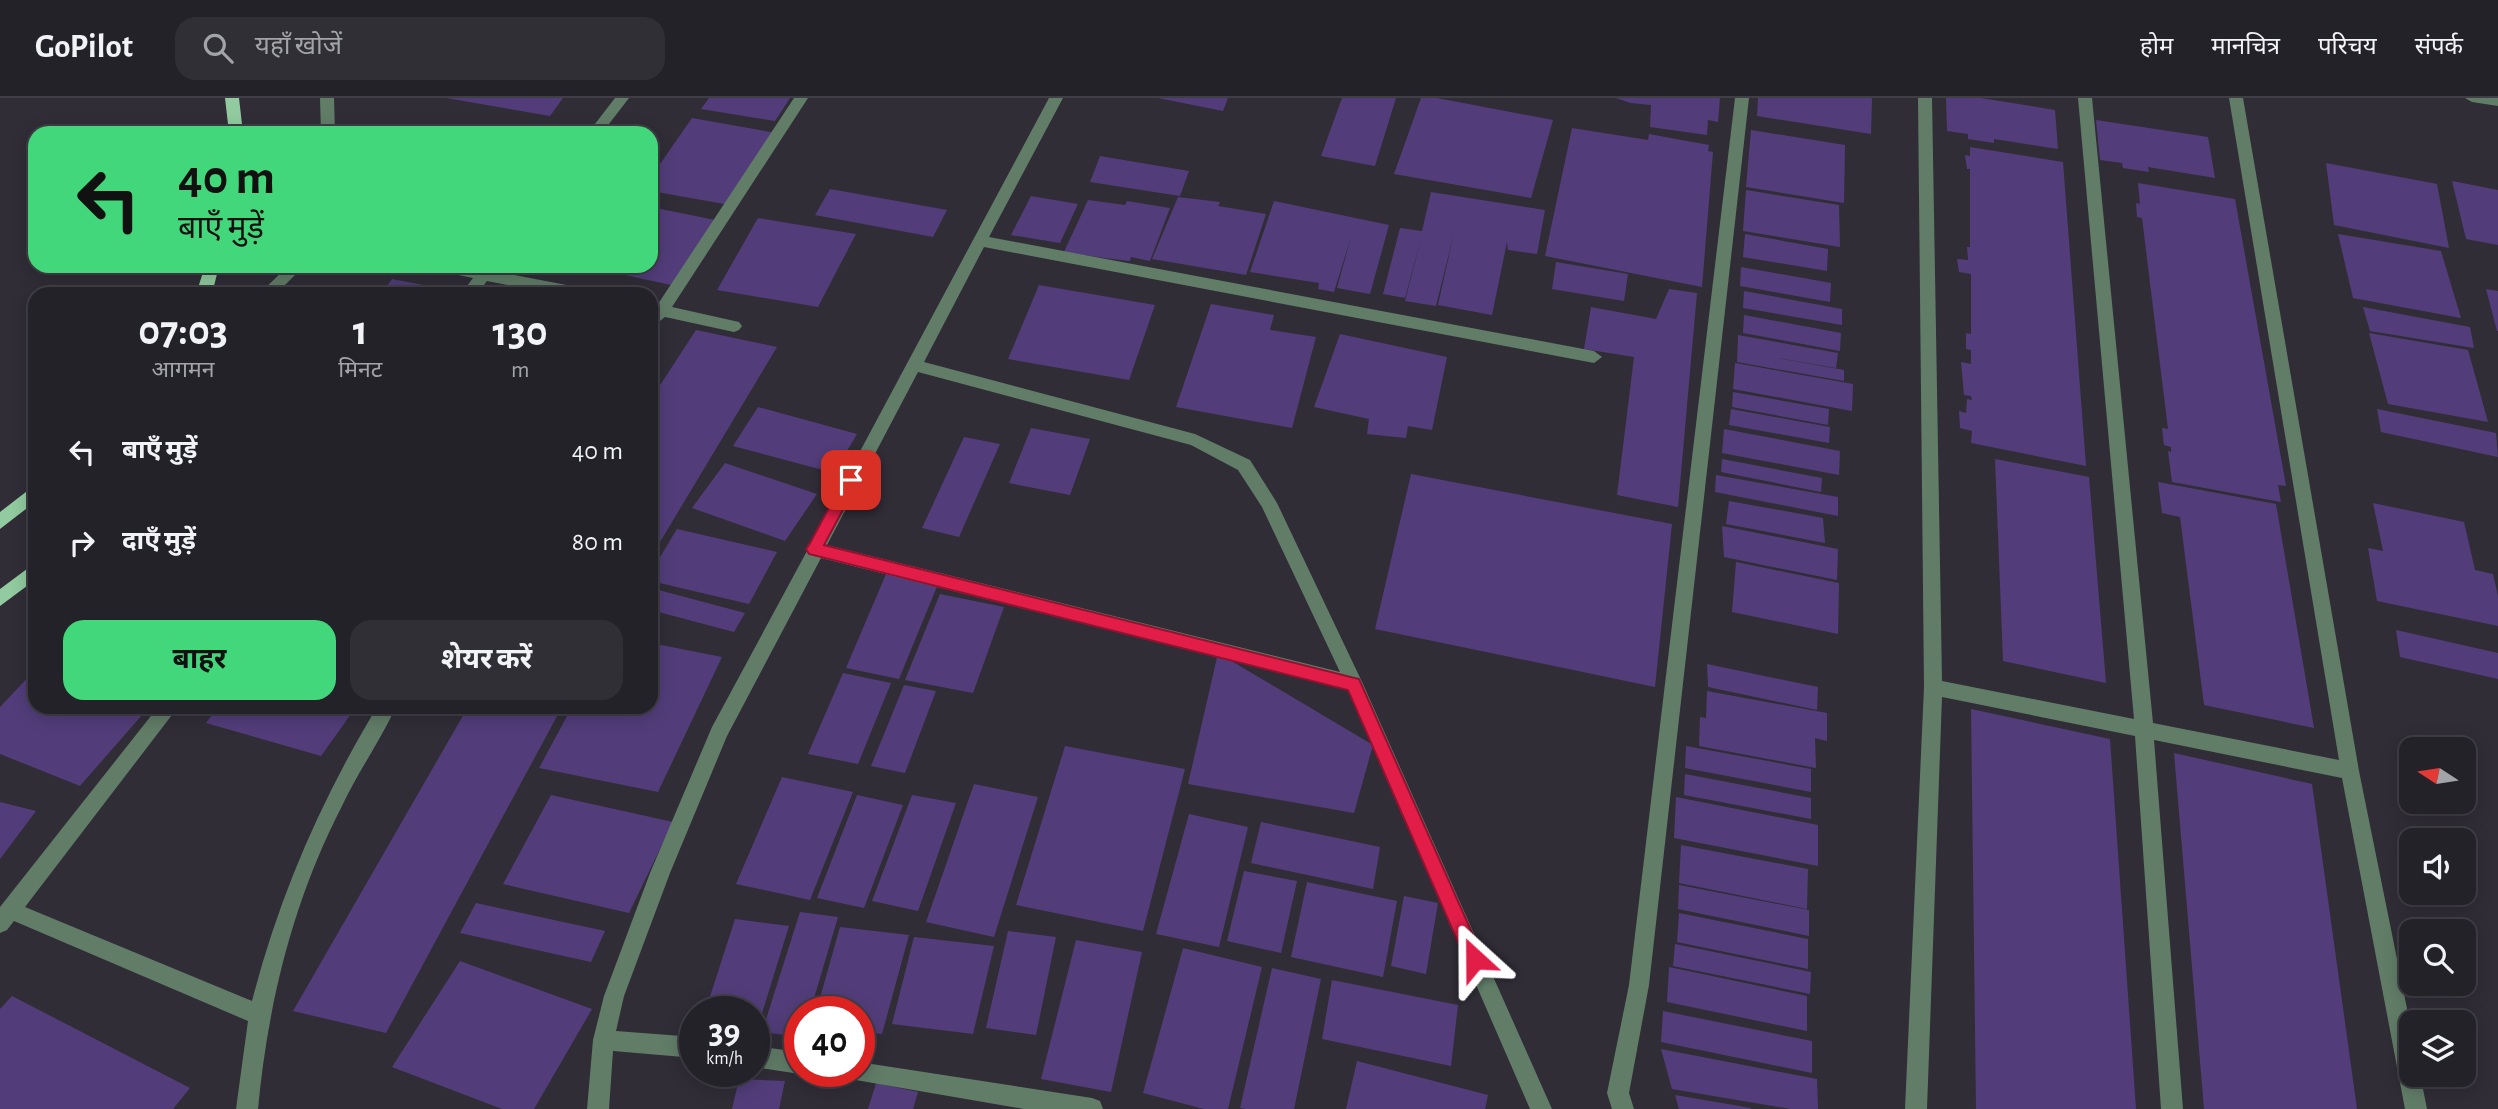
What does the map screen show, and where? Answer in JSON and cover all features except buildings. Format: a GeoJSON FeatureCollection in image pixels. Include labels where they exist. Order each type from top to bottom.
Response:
{"type":"FeatureCollection","features":[{"type":"Feature","properties":{"kind":"main road"},"geometry":{"type":"LineString","coordinates":[[232,98],[236,126]]}},
{"type":"Feature","properties":{"kind":"main road"},"geometry":{"type":"LineString","coordinates":[[0,522],[28,498]]}},
{"type":"Feature","properties":{"kind":"main road"},"geometry":{"type":"LineString","coordinates":[[0,599],[28,576]]}},
{"type":"Feature","properties":{"kind":"street"},"geometry":{"type":"LineString","coordinates":[[327,98],[328,126]]}},
{"type":"Feature","properties":{"kind":"street"},"geometry":{"type":"LineString","coordinates":[[600,126],[622,98]]}},
{"type":"Feature","properties":{"kind":"street"},"geometry":{"type":"LineString","coordinates":[[658,309],[801,98]]}},
{"type":"Feature","properties":{"kind":"street"},"geometry":{"type":"LineString","coordinates":[[598,1109],[603,1040],[614,996],[719,733],[814,549],[1056,98]]}},
{"type":"Feature","properties":{"kind":"street"},"geometry":{"type":"LineString","coordinates":[[1623,1109],[1618,1093],[1639,985],[1742,98]]}},
{"type":"Feature","properties":{"kind":"street"},"geometry":{"type":"LineString","coordinates":[[1916,1109],[1933,687],[1925,98]]}},
{"type":"Feature","properties":{"kind":"street"},"geometry":{"type":"LineString","coordinates":[[2085,98],[2144,730],[2172,1109]]}},
{"type":"Feature","properties":{"kind":"street"},"geometry":{"type":"LineString","coordinates":[[2236,98],[2350,771],[2416,1109]]}},
{"type":"Feature","properties":{"kind":"street"},"geometry":{"type":"LineString","coordinates":[[2472,98],[2498,102]]}},
{"type":"Feature","properties":{"kind":"street"},"geometry":{"type":"LineString","coordinates":[[981,241],[1594,358]]}},
{"type":"Feature","properties":{"kind":"street"},"geometry":{"type":"LineString","coordinates":[[274,287],[290,273]]}},
{"type":"Feature","properties":{"kind":"street"},"geometry":{"type":"LineString","coordinates":[[499,273],[554,287]]}},
{"type":"Feature","properties":{"kind":"street"},"geometry":{"type":"LineString","coordinates":[[658,313],[734,326]]}},
{"type":"Feature","properties":{"kind":"street"},"geometry":{"type":"LineString","coordinates":[[913,365],[1195,440],[1244,465],[1269,503],[1354,684],[1541,1109]]}},
{"type":"Feature","properties":{"kind":"street"},"geometry":{"type":"LineString","coordinates":[[814,549],[1354,684]]}},
{"type":"Feature","properties":{"kind":"street"},"geometry":{"type":"LineString","coordinates":[[1933,687],[2350,771]]}},
{"type":"Feature","properties":{"kind":"street"},"geometry":{"type":"LineString","coordinates":[[164,714],[6,917],[257,1014]]}},
{"type":"Feature","properties":{"kind":"street"},"geometry":{"type":"LineString","coordinates":[[247,1109],[257,1014],[278,938],[321,824],[383,714]]}},
{"type":"Feature","properties":{"kind":"street"},"geometry":{"type":"LineString","coordinates":[[603,1040],[679,1047]]}},
{"type":"Feature","properties":{"kind":"street"},"geometry":{"type":"LineString","coordinates":[[875,1075],[1092,1109]]}},
{"type":"Feature","properties":{"kind":"route"},"geometry":{"type":"LineString","coordinates":[[851,480],[814,549],[1354,684],[1475,959]]}}]}
